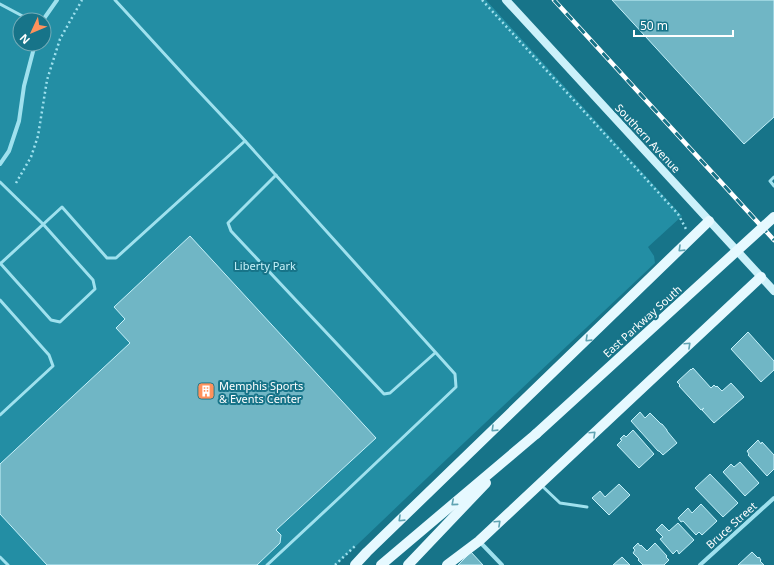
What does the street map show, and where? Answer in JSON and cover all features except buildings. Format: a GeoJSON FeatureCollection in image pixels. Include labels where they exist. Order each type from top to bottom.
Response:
{"type":"FeatureCollection","features":[{"type":"Feature","properties":{"kind":"main road","name":"Southern Avenue"},"geometry":{"type":"LineString","coordinates":[[506,0],[774,291]]}},
{"type":"Feature","properties":{"kind":"main road","name":"East Parkway South"},"geometry":{"type":"LineString","coordinates":[[382,565],[527,442],[774,217]]}},
{"type":"Feature","properties":{"kind":"main road"},"geometry":{"type":"LineString","coordinates":[[355,565],[709,221]]}},
{"type":"Feature","properties":{"kind":"main road"},"geometry":{"type":"LineString","coordinates":[[447,565],[479,541],[761,277]]}},
{"type":"Feature","properties":{"kind":"main road","name":"East Parkway South"},"geometry":{"type":"LineString","coordinates":[[408,565],[527,442]]}},
{"type":"Feature","properties":{"kind":"street"},"geometry":{"type":"LineString","coordinates":[[49,12],[57,0]]}},
{"type":"Feature","properties":{"kind":"street"},"geometry":{"type":"LineString","coordinates":[[0,164],[9,151],[19,121],[24,86],[33,52]]}},
{"type":"Feature","properties":{"kind":"street","name":"Bruce Street"},"geometry":{"type":"LineString","coordinates":[[700,565],[774,498]]}},
{"type":"Feature","properties":{"kind":"street"},"geometry":{"type":"LineString","coordinates":[[479,541],[502,565]]}},
{"type":"Feature","properties":{"kind":"lane"},"geometry":{"type":"LineString","coordinates":[[115,0],[276,175],[455,374],[456,387],[266,565]]}},
{"type":"Feature","properties":{"kind":"lane"},"geometry":{"type":"LineString","coordinates":[[0,4],[15,12]]}},
{"type":"Feature","properties":{"kind":"lane"},"geometry":{"type":"LineString","coordinates":[[0,182],[43,224],[93,280],[95,289],[60,322],[52,320],[0,263],[43,224],[62,207],[108,258],[116,258],[245,141]]}},
{"type":"Feature","properties":{"kind":"lane"},"geometry":{"type":"LineString","coordinates":[[276,175],[228,223],[230,231],[384,394],[390,393],[435,353]]}},
{"type":"Feature","properties":{"kind":"lane"},"geometry":{"type":"LineString","coordinates":[[774,177],[770,181],[774,186]]}},
{"type":"Feature","properties":{"kind":"lane"},"geometry":{"type":"LineString","coordinates":[[0,300],[49,355],[53,366],[0,415]]}},
{"type":"Feature","properties":{"kind":"lane"},"geometry":{"type":"LineString","coordinates":[[540,483],[560,503],[587,507]]}},
{"type":"Feature","properties":{"kind":"lane"},"geometry":{"type":"LineString","coordinates":[[0,557],[8,565]]}},
{"type":"Feature","properties":{"kind":"path"},"geometry":{"type":"LineString","coordinates":[[16,183],[31,158],[38,136],[46,80],[60,39],[82,0]]}},
{"type":"Feature","properties":{"kind":"path"},"geometry":{"type":"LineString","coordinates":[[482,0],[678,214],[686,230]]}},
{"type":"Feature","properties":{"kind":"green space","name":"Liberty Park"},"geometry":{"type":"Polygon","coordinates":[[[0,0],[486,0],[682,216],[648,247],[654,256],[655,263],[336,565],[0,565],[0,0]]]}},
{"type":"Feature","properties":{"kind":"railway"},"geometry":{"type":"LineString","coordinates":[[554,0],[774,240]]}},
{"type":"Feature","properties":{"kind":"place","name":"Memphis Sports & Events Center"},"geometry":{"type":"Point","coordinates":[206,391]}}]}
